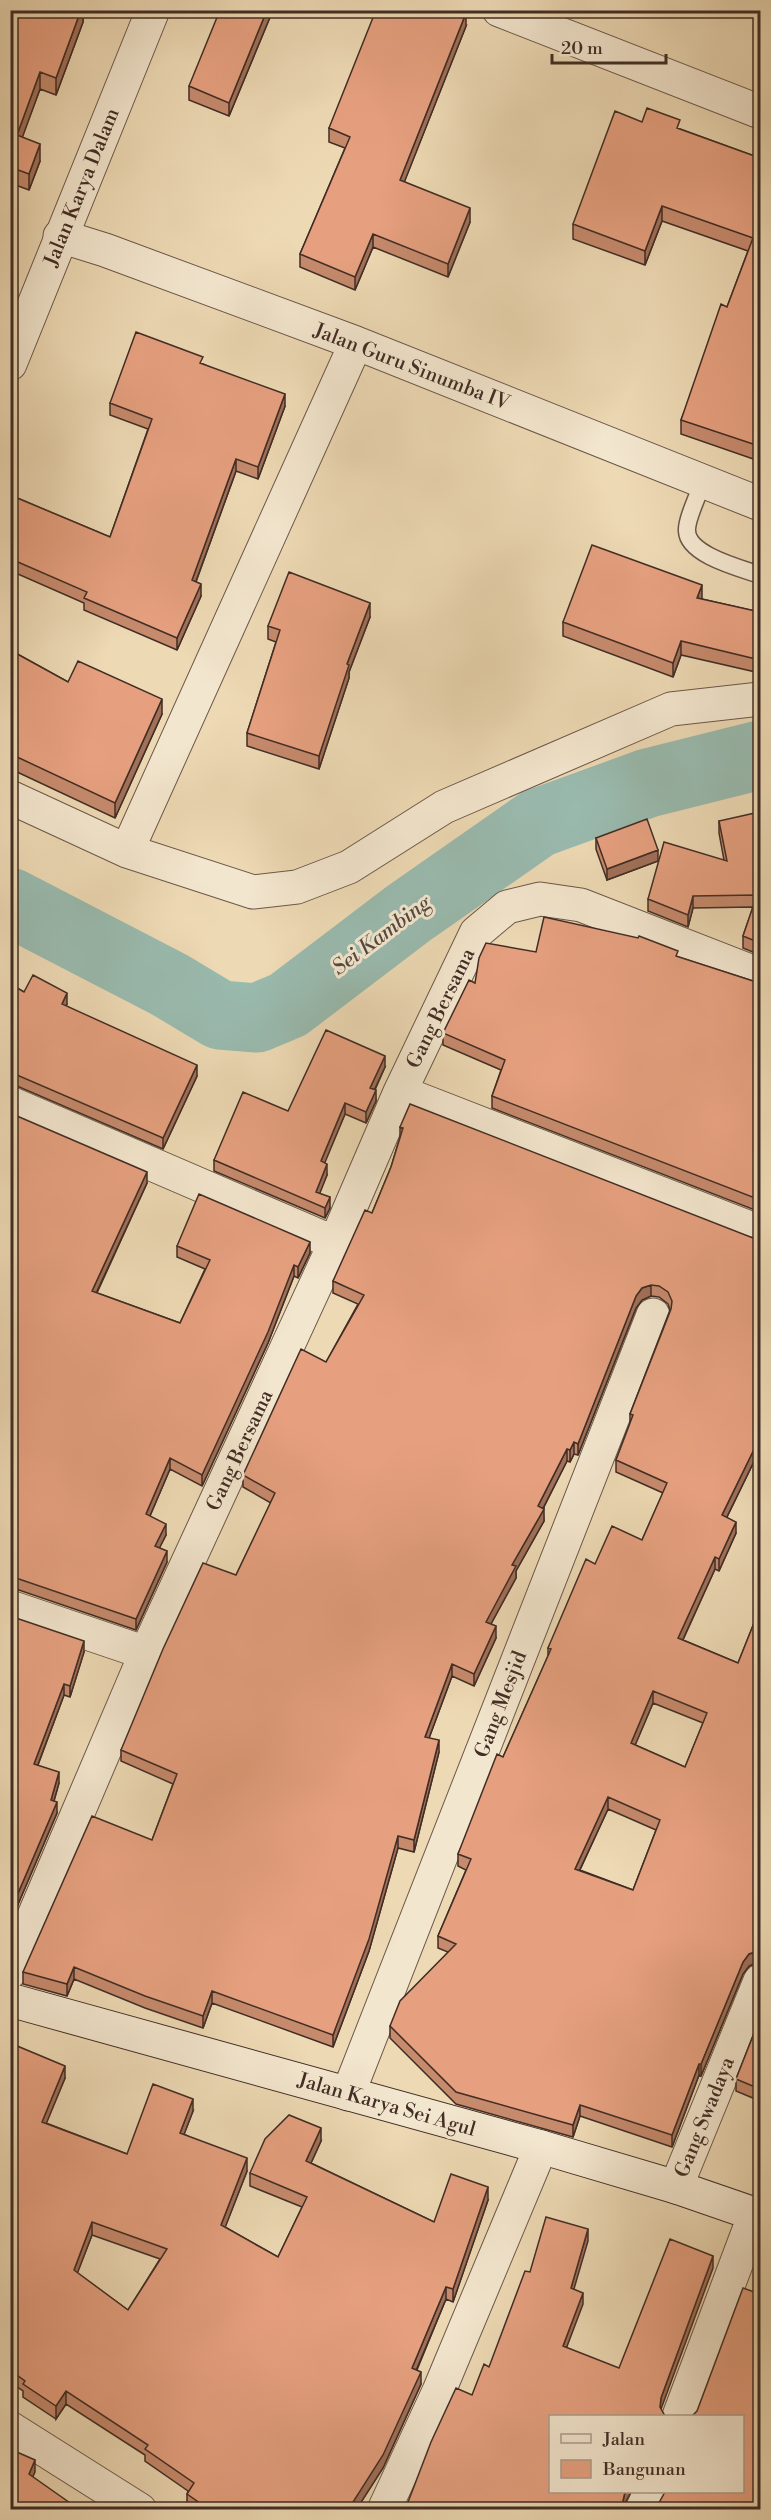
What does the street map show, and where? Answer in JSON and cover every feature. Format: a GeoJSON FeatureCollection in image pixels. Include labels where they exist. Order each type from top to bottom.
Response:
{"type":"FeatureCollection","features":[{"type":"Feature","properties":{"kind":"street","name":"Jalan Karya Dalam"},"geometry":{"type":"LineString","coordinates":[[10,364],[153,10]]}},
{"type":"Feature","properties":{"kind":"street"},"geometry":{"type":"LineString","coordinates":[[498,10],[760,112]]}},
{"type":"Feature","properties":{"kind":"street","name":"Jalan Guru Sinumba IV"},"geometry":{"type":"LineString","coordinates":[[60,236],[105,250],[356,343],[760,504]]}},
{"type":"Feature","properties":{"kind":"street"},"geometry":{"type":"LineString","coordinates":[[127,852],[356,343]]}},
{"type":"Feature","properties":{"kind":"street"},"geometry":{"type":"LineString","coordinates":[[10,797],[127,852],[253,892],[297,887],[349,867],[444,807],[671,709],[760,699]]}},
{"type":"Feature","properties":{"kind":"street","name":"Gang Bersama"},"geometry":{"type":"LineString","coordinates":[[10,1972],[146,1653],[335,1243],[400,1092],[476,933],[507,907],[540,899],[571,903],[760,975]]}},
{"type":"Feature","properties":{"kind":"street"},"geometry":{"type":"LineString","coordinates":[[400,1092],[760,1232]]}},
{"type":"Feature","properties":{"kind":"street"},"geometry":{"type":"LineString","coordinates":[[10,1103],[335,1243]]}},
{"type":"Feature","properties":{"kind":"street","name":"Gang Mesjid"},"geometry":{"type":"LineString","coordinates":[[348,2094],[653,1315]]}},
{"type":"Feature","properties":{"kind":"street"},"geometry":{"type":"LineString","coordinates":[[10,1607],[146,1653]]}},
{"type":"Feature","properties":{"kind":"street","name":"Gang Swadaya"},"geometry":{"type":"LineString","coordinates":[[676,2187],[760,1981]]}},
{"type":"Feature","properties":{"kind":"street","name":"Jalan Karya Sei Agul"},"geometry":{"type":"LineString","coordinates":[[10,2000],[541,2147],[676,2187],[758,2215]]}},
{"type":"Feature","properties":{"kind":"street"},"geometry":{"type":"LineString","coordinates":[[384,2510],[439,2391],[541,2147]]}},
{"type":"Feature","properties":{"kind":"street"},"geometry":{"type":"LineString","coordinates":[[680,2415],[758,2215]]}},
{"type":"Feature","properties":{"kind":"street"},"geometry":{"type":"LineString","coordinates":[[10,2428],[141,2510]]}},
{"type":"Feature","properties":{"kind":"street"},"geometry":{"type":"LineString","coordinates":[[642,2510],[650,2493]]}},
{"type":"Feature","properties":{"kind":"lane"},"geometry":{"type":"LineString","coordinates":[[703,482],[686,529],[689,539],[696,550],[760,575]]}},
{"type":"Feature","properties":{"kind":"building"},"geometry":{"type":"Polygon","coordinates":[[[10,10],[81,10],[56,78],[40,72],[17,135],[40,144],[29,174],[10,167],[10,10]]]}},
{"type":"Feature","properties":{"kind":"building"},"geometry":{"type":"Polygon","coordinates":[[[220,10],[267,10],[229,103],[189,86],[220,10]]]}},
{"type":"Feature","properties":{"kind":"building"},"geometry":{"type":"Polygon","coordinates":[[[376,10],[460,10],[466,13],[400,180],[470,208],[448,264],[373,234],[355,277],[300,254],[350,137],[329,128],[376,10]]]}},
{"type":"Feature","properties":{"kind":"building"},"geometry":{"type":"Polygon","coordinates":[[[647,108],[680,120],[677,128],[760,158],[759,446],[681,420],[721,304],[727,307],[753,238],[662,206],[645,251],[573,224],[615,111],[642,122],[647,108]]]}},
{"type":"Feature","properties":{"kind":"building"},"geometry":{"type":"Polygon","coordinates":[[[136,332],[203,357],[200,363],[285,394],[258,467],[236,459],[192,580],[201,584],[177,638],[84,598],[87,592],[11,559],[10,555],[10,495],[110,537],[152,419],[110,403],[136,332]]]}},
{"type":"Feature","properties":{"kind":"building"},"geometry":{"type":"Polygon","coordinates":[[[592,545],[702,585],[697,598],[760,612],[760,660],[681,641],[673,663],[563,622],[592,545]]]}},
{"type":"Feature","properties":{"kind":"building"},"geometry":{"type":"Polygon","coordinates":[[[289,572],[370,603],[347,664],[349,665],[319,756],[247,733],[280,630],[268,626],[289,572]]]}},
{"type":"Feature","properties":{"kind":"building"},"geometry":{"type":"Polygon","coordinates":[[[10,650],[68,682],[78,661],[162,699],[115,803],[15,756],[13,759],[10,758],[10,650]]]}},
{"type":"Feature","properties":{"kind":"building"},"geometry":{"type":"Polygon","coordinates":[[[755,813],[757,823],[760,822],[760,943],[743,936],[757,895],[693,896],[688,915],[648,899],[664,842],[727,861],[719,821],[755,813]]]}},
{"type":"Feature","properties":{"kind":"building"},"geometry":{"type":"Polygon","coordinates":[[[647,819],[658,850],[607,869],[596,838],[647,819]]]}},
{"type":"Feature","properties":{"kind":"building"},"geometry":{"type":"Polygon","coordinates":[[[544,917],[638,938],[639,936],[678,951],[676,956],[753,981],[760,981],[760,1200],[492,1096],[505,1060],[443,1033],[469,980],[475,983],[479,958],[486,943],[536,952],[544,917]]]}},
{"type":"Feature","properties":{"kind":"building"},"geometry":{"type":"Polygon","coordinates":[[[33,975],[67,993],[62,1004],[197,1065],[163,1138],[10,1074],[10,984],[24,992],[33,975]]]}},
{"type":"Feature","properties":{"kind":"building"},"geometry":{"type":"Polygon","coordinates":[[[326,1030],[385,1056],[370,1088],[376,1090],[366,1112],[345,1103],[321,1161],[327,1164],[316,1192],[330,1197],[325,1208],[214,1160],[243,1092],[288,1111],[326,1030]]]}},
{"type":"Feature","properties":{"kind":"building"},"geometry":{"type":"Polygon","coordinates":[[[410,1104],[753,1238],[760,1238],[760,1437],[722,1515],[736,1522],[719,1559],[715,1557],[678,1638],[738,1663],[760,1608],[760,1951],[749,1954],[743,1962],[701,2064],[699,2064],[672,2135],[580,2105],[573,2125],[456,2092],[390,2026],[400,2001],[456,1944],[438,1936],[471,1859],[458,1854],[497,1754],[503,1757],[551,1649],[548,1648],[586,1559],[595,1564],[612,1526],[642,1540],[667,1483],[616,1460],[633,1415],[630,1414],[671,1309],[672,1301],[668,1292],[659,1286],[651,1285],[642,1288],[636,1296],[578,1444],[574,1442],[570,1450],[567,1449],[538,1506],[544,1509],[512,1565],[516,1566],[486,1622],[496,1626],[474,1674],[452,1664],[425,1737],[439,1740],[414,1840],[398,1836],[369,1939],[333,2035],[212,1991],[203,2016],[145,1996],[74,1967],[67,1984],[23,1972],[92,1816],[152,1840],[177,1774],[121,1750],[163,1649],[203,1563],[236,1575],[275,1493],[243,1475],[301,1349],[326,1362],[364,1295],[333,1281],[365,1210],[372,1213],[391,1167],[403,1128],[400,1127],[410,1104]],[[653,1691],[631,1743],[685,1767],[707,1713],[653,1691]],[[608,1797],[575,1869],[633,1890],[660,1820],[608,1797]]]}},
{"type":"Feature","properties":{"kind":"building"},"geometry":{"type":"Polygon","coordinates":[[[10,1113],[147,1172],[92,1291],[180,1323],[210,1260],[177,1246],[199,1194],[310,1242],[298,1267],[294,1265],[268,1332],[202,1475],[170,1458],[146,1514],[166,1524],[155,1546],[167,1551],[136,1619],[16,1578],[10,1578],[10,1113]]]}},
{"type":"Feature","properties":{"kind":"building"},"geometry":{"type":"Polygon","coordinates":[[[10,1616],[84,1641],[70,1686],[64,1684],[34,1764],[59,1772],[51,1800],[57,1802],[10,1912],[10,1616]]]}},
{"type":"Feature","properties":{"kind":"building"},"geometry":{"type":"Polygon","coordinates":[[[760,2018],[760,2089],[736,2079],[760,2018]]]}},
{"type":"Feature","properties":{"kind":"building"},"geometry":{"type":"Polygon","coordinates":[[[10,2043],[65,2066],[42,2122],[127,2154],[153,2084],[193,2099],[180,2133],[247,2158],[221,2225],[278,2257],[307,2197],[250,2173],[265,2139],[289,2115],[321,2128],[306,2161],[434,2222],[451,2174],[488,2187],[453,2289],[446,2287],[412,2368],[421,2372],[383,2455],[348,2510],[210,2510],[187,2494],[194,2483],[145,2449],[148,2445],[66,2391],[56,2406],[23,2384],[25,2381],[10,2370],[10,2043]],[[92,2222],[74,2270],[128,2310],[167,2249],[92,2222]]]}},
{"type":"Feature","properties":{"kind":"building"},"geometry":{"type":"Polygon","coordinates":[[[546,2217],[588,2229],[571,2288],[583,2293],[563,2346],[619,2368],[670,2239],[713,2256],[661,2398],[660,2407],[664,2415],[549,2415],[549,2493],[625,2493],[623,2501],[627,2510],[405,2510],[431,2442],[456,2388],[472,2395],[484,2364],[489,2367],[525,2271],[530,2272],[546,2217]]]}},
{"type":"Feature","properties":{"kind":"building"},"geometry":{"type":"Polygon","coordinates":[[[743,2288],[760,2294],[760,2510],[655,2510],[664,2493],[744,2493],[744,2415],[693,2415],[697,2411],[743,2288]]]}},
{"type":"Feature","properties":{"kind":"building"},"geometry":{"type":"Polygon","coordinates":[[[10,2449],[35,2460],[29,2474],[80,2510],[10,2510],[10,2449]]]}},
{"type":"Feature","properties":{"kind":"waterway","name":"Sei Kambing"},"geometry":{"type":"LineString","coordinates":[[10,902],[170,985],[220,1015],[257,1018],[288,1005],[409,913],[538,823],[648,783],[760,755]]}}]}
